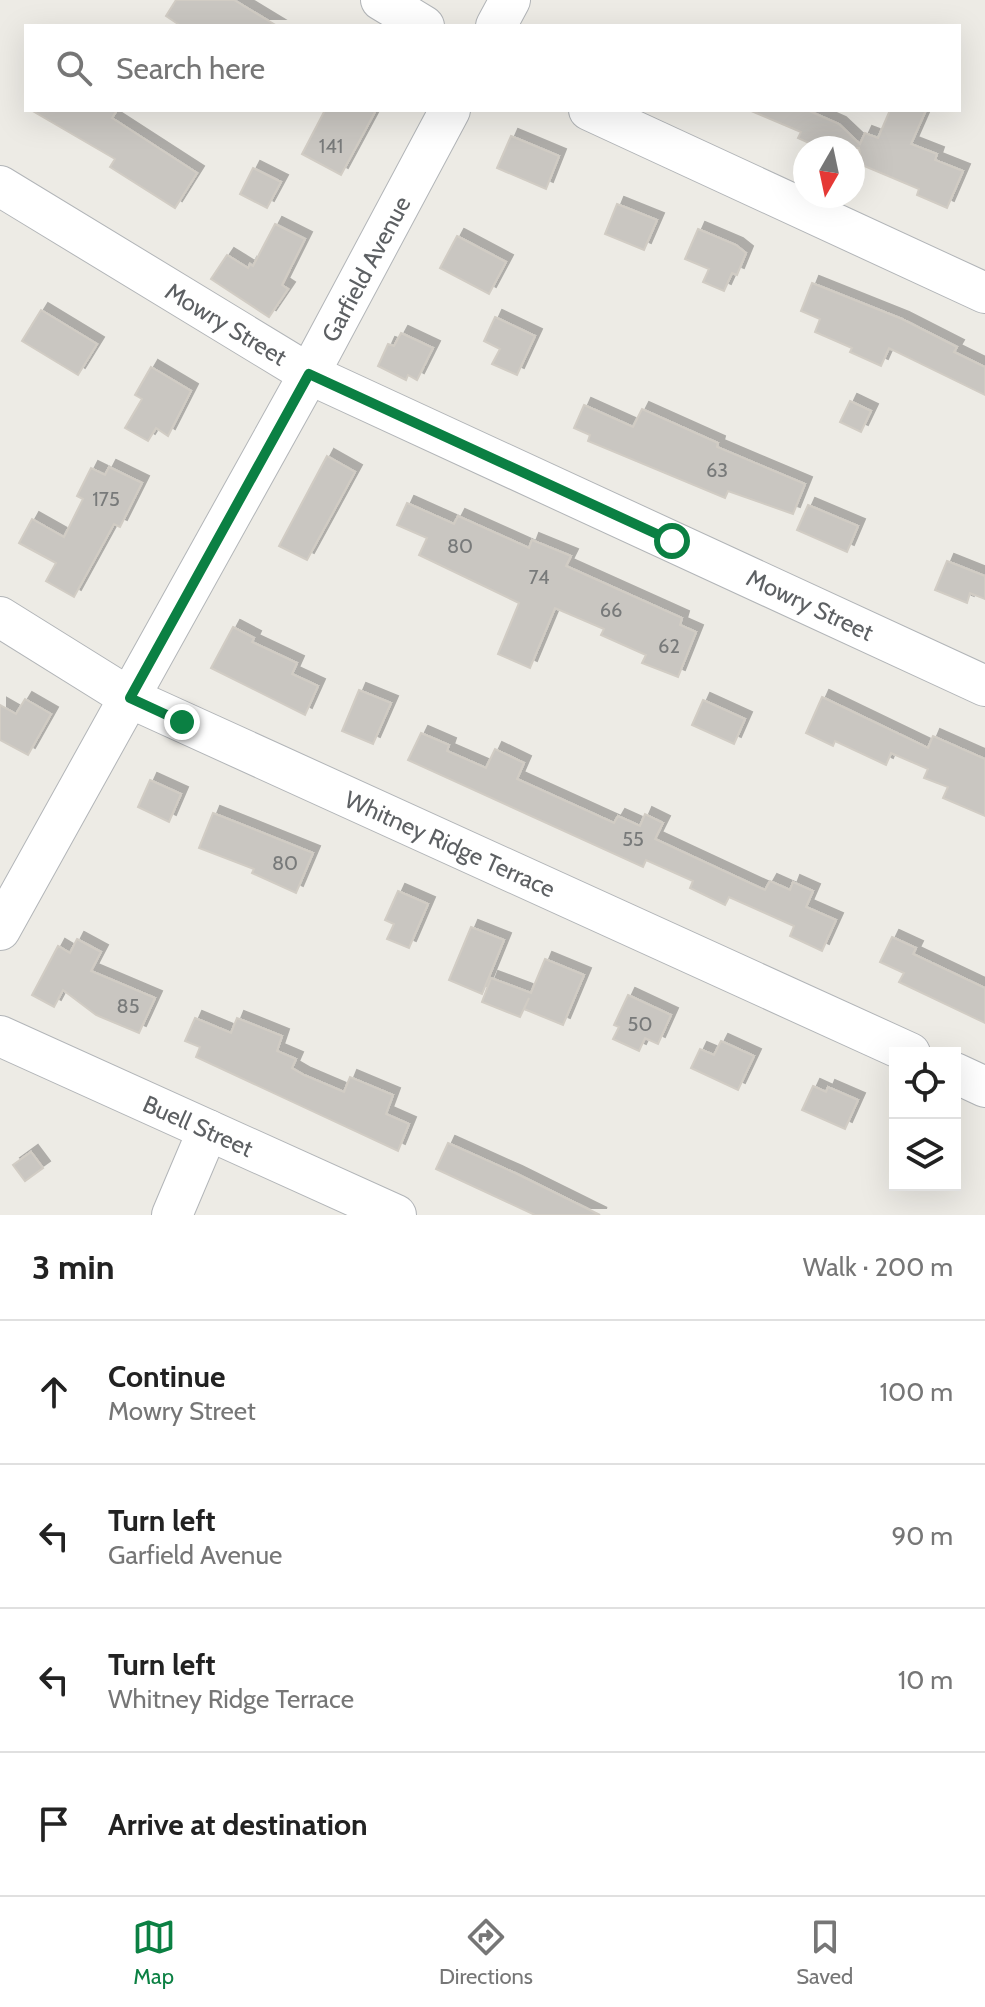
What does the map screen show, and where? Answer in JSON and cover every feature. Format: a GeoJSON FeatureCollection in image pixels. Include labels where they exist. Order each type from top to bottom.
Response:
{"type":"FeatureCollection","features":[{"type":"Feature","properties":{"kind":"street"},"geometry":{"type":"LineString","coordinates":[[381,0],[421,24]]}},
{"type":"Feature","properties":{"kind":"street"},"geometry":{"type":"LineString","coordinates":[[497,24],[510,0]]}},
{"type":"Feature","properties":{"kind":"street","name":"Garfield Avenue"},"geometry":{"type":"LineString","coordinates":[[0,930],[309,374],[449,112]]}},
{"type":"Feature","properties":{"kind":"street"},"geometry":{"type":"LineString","coordinates":[[593,112],[985,293]]}},
{"type":"Feature","properties":{"kind":"street","name":"Mowry Street"},"geometry":{"type":"LineString","coordinates":[[0,186],[309,374],[985,686]]}},
{"type":"Feature","properties":{"kind":"street","name":"Whitney Ridge Terrace"},"geometry":{"type":"LineString","coordinates":[[0,617],[130,698],[897,1047]]}},
{"type":"Feature","properties":{"kind":"street","name":"Buell Street"},"geometry":{"type":"LineString","coordinates":[[0,1036],[396,1215]]}},
{"type":"Feature","properties":{"kind":"street"},"geometry":{"type":"LineString","coordinates":[[961,1076],[985,1087]]}},
{"type":"Feature","properties":{"kind":"street"},"geometry":{"type":"LineString","coordinates":[[172,1215],[208,1130]]}},
{"type":"Feature","properties":{"kind":"building"},"geometry":{"type":"Polygon","coordinates":[[[176,0],[234,0],[274,24],[178,24],[166,16],[176,0]]]}},
{"type":"Feature","properties":{"kind":"building"},"geometry":{"type":"Polygon","coordinates":[[[34,112],[116,112],[112,118],[197,173],[175,208],[110,167],[115,159],[34,112]]]}},
{"type":"Feature","properties":{"kind":"building"},"geometry":{"type":"Polygon","coordinates":[[[324,112],[375,112],[341,175],[302,154],[324,112]]]}},
{"type":"Feature","properties":{"kind":"building"},"geometry":{"type":"Polygon","coordinates":[[[754,112],[812,112],[839,124],[852,136],[799,136],[801,132],[754,112]]]}},
{"type":"Feature","properties":{"kind":"building"},"geometry":{"type":"Polygon","coordinates":[[[889,112],[925,112],[911,144],[937,154],[935,160],[963,171],[947,208],[917,195],[919,189],[865,166],[864,136],[865,133],[878,138],[889,112]]]}},
{"type":"Feature","properties":{"kind":"building"},"geometry":{"type":"Polygon","coordinates":[[[511,136],[559,156],[546,189],[497,168],[511,136]]]}},
{"type":"Feature","properties":{"kind":"building"},"geometry":{"type":"Polygon","coordinates":[[[253,168],[281,182],[267,208],[240,194],[253,168]]]}},
{"type":"Feature","properties":{"kind":"building"},"geometry":{"type":"Polygon","coordinates":[[[617,204],[657,220],[644,250],[605,234],[617,204]]]}},
{"type":"Feature","properties":{"kind":"building"},"geometry":{"type":"Polygon","coordinates":[[[275,224],[305,239],[282,285],[288,289],[269,317],[211,279],[227,255],[248,268],[250,264],[253,266],[275,224]]]}},
{"type":"Feature","properties":{"kind":"building"},"geometry":{"type":"Polygon","coordinates":[[[698,229],[736,245],[746,253],[737,275],[732,273],[724,291],[703,282],[709,269],[685,259],[698,229]]]}},
{"type":"Feature","properties":{"kind":"building"},"geometry":{"type":"Polygon","coordinates":[[[457,236],[506,262],[489,294],[440,268],[457,236]]]}},
{"type":"Feature","properties":{"kind":"building"},"geometry":{"type":"Polygon","coordinates":[[[812,283],[902,319],[957,347],[954,352],[985,367],[985,395],[889,348],[881,366],[850,352],[852,348],[815,332],[820,319],[801,311],[812,283]]]}},
{"type":"Feature","properties":{"kind":"building"},"geometry":{"type":"Polygon","coordinates":[[[41,310],[97,344],[78,375],[22,341],[41,310]]]}},
{"type":"Feature","properties":{"kind":"building"},"geometry":{"type":"Polygon","coordinates":[[[495,317],[535,336],[517,375],[492,364],[500,349],[484,341],[495,317]]]}},
{"type":"Feature","properties":{"kind":"building"},"geometry":{"type":"Polygon","coordinates":[[[401,333],[433,348],[417,380],[408,375],[406,380],[378,366],[388,344],[394,346],[401,333]]]}},
{"type":"Feature","properties":{"kind":"building"},"geometry":{"type":"Polygon","coordinates":[[[151,367],[191,391],[168,436],[156,428],[148,441],[125,428],[142,399],[135,395],[151,367]]]}},
{"type":"Feature","properties":{"kind":"building"},"geometry":{"type":"Polygon","coordinates":[[[850,401],[871,411],[861,432],[840,422],[850,401]]]}},
{"type":"Feature","properties":{"kind":"building"},"geometry":{"type":"Polygon","coordinates":[[[584,405],[633,427],[642,409],[718,443],[717,447],[805,484],[793,514],[728,491],[725,498],[588,441],[590,435],[574,428],[584,405]]]}},
{"type":"Feature","properties":{"kind":"building"},"geometry":{"type":"Polygon","coordinates":[[[327,456],[355,472],[307,560],[279,546],[327,456]]]}},
{"type":"Feature","properties":{"kind":"building"},"geometry":{"type":"Polygon","coordinates":[[[109,467],[142,483],[120,527],[114,524],[74,597],[46,581],[56,563],[19,543],[32,519],[64,537],[83,499],[77,496],[91,468],[105,475],[109,467]]]}},
{"type":"Feature","properties":{"kind":"building"},"geometry":{"type":"Polygon","coordinates":[[[407,503],[454,524],[458,516],[529,548],[532,540],[571,556],[566,566],[682,618],[680,625],[696,632],[678,677],[642,663],[646,655],[601,635],[604,629],[555,608],[530,668],[498,654],[519,603],[419,555],[427,538],[397,525],[407,503]]]}},
{"type":"Feature","properties":{"kind":"building"},"geometry":{"type":"Polygon","coordinates":[[[808,505],[858,526],[847,552],[797,530],[808,505]]]}},
{"type":"Feature","properties":{"kind":"building"},"geometry":{"type":"Polygon","coordinates":[[[947,561],[985,576],[985,599],[970,593],[967,603],[935,590],[947,561]]]}},
{"type":"Feature","properties":{"kind":"building"},"geometry":{"type":"Polygon","coordinates":[[[233,627],[254,638],[252,642],[297,663],[292,674],[318,686],[305,715],[211,668],[233,627]]]}},
{"type":"Feature","properties":{"kind":"building"},"geometry":{"type":"Polygon","coordinates":[[[359,690],[391,703],[373,744],[342,731],[359,690]]]}},
{"type":"Feature","properties":{"kind":"building"},"geometry":{"type":"Polygon","coordinates":[[[822,697],[928,748],[933,736],[985,759],[985,816],[943,798],[948,787],[924,778],[928,769],[891,753],[886,765],[835,741],[833,746],[806,733],[822,697]]]}},
{"type":"Feature","properties":{"kind":"building"},"geometry":{"type":"Polygon","coordinates":[[[25,699],[51,714],[28,755],[0,740],[0,705],[16,714],[25,699]]]}},
{"type":"Feature","properties":{"kind":"building"},"geometry":{"type":"Polygon","coordinates":[[[703,700],[745,719],[734,744],[692,725],[703,700]]]}},
{"type":"Feature","properties":{"kind":"building"},"geometry":{"type":"Polygon","coordinates":[[[421,733],[449,745],[447,751],[486,768],[495,749],[524,763],[517,779],[614,823],[618,816],[640,826],[645,814],[663,823],[655,839],[765,890],[770,881],[790,890],[793,882],[813,891],[806,907],[836,920],[822,951],[790,936],[794,926],[729,897],[725,905],[690,888],[693,881],[646,860],[643,867],[408,760],[421,733]]]}},
{"type":"Feature","properties":{"kind":"building"},"geometry":{"type":"Polygon","coordinates":[[[150,780],[181,794],[169,822],[138,807],[150,780]]]}},
{"type":"Feature","properties":{"kind":"building"},"geometry":{"type":"Polygon","coordinates":[[[213,813],[313,853],[296,893],[252,873],[254,869],[199,848],[213,813]]]}},
{"type":"Feature","properties":{"kind":"building"},"geometry":{"type":"Polygon","coordinates":[[[398,891],[428,904],[409,948],[387,939],[394,924],[385,920],[398,891]]]}},
{"type":"Feature","properties":{"kind":"building"},"geometry":{"type":"Polygon","coordinates":[[[471,927],[504,940],[482,994],[449,980],[471,927]]]}},
{"type":"Feature","properties":{"kind":"building"},"geometry":{"type":"Polygon","coordinates":[[[892,937],[916,948],[913,954],[985,988],[985,1023],[899,982],[904,973],[880,962],[892,937]]]}},
{"type":"Feature","properties":{"kind":"building"},"geometry":{"type":"Polygon","coordinates":[[[77,939],[101,952],[91,971],[155,998],[139,1033],[96,1015],[63,990],[54,1007],[32,995],[58,946],[70,953],[77,939]]]}},
{"type":"Feature","properties":{"kind":"building"},"geometry":{"type":"Polygon","coordinates":[[[545,959],[584,975],[563,1025],[524,1009],[529,998],[520,1017],[482,1002],[491,978],[531,993],[545,959]]]}},
{"type":"Feature","properties":{"kind":"building"},"geometry":{"type":"Polygon","coordinates":[[[628,995],[671,1015],[658,1044],[645,1038],[639,1051],[613,1039],[619,1027],[614,1025],[628,995]]]}},
{"type":"Feature","properties":{"kind":"building"},"geometry":{"type":"Polygon","coordinates":[[[195,1018],[231,1033],[237,1018],[282,1036],[277,1051],[296,1059],[292,1068],[304,1075],[344,1092],[350,1077],[393,1095],[386,1114],[409,1124],[398,1151],[196,1057],[200,1047],[185,1041],[195,1018]]]}},
{"type":"Feature","properties":{"kind":"building"},"geometry":{"type":"Polygon","coordinates":[[[721,1041],[754,1056],[738,1090],[691,1068],[700,1049],[714,1055],[721,1041]]]}},
{"type":"Feature","properties":{"kind":"building"},"geometry":{"type":"Polygon","coordinates":[[[813,1086],[826,1092],[828,1087],[858,1100],[845,1129],[802,1110],[813,1086]]]}},
{"type":"Feature","properties":{"kind":"building"},"geometry":{"type":"Polygon","coordinates":[[[448,1143],[600,1215],[535,1215],[436,1169],[448,1143]]]}},
{"type":"Feature","properties":{"kind":"building"},"geometry":{"type":"Polygon","coordinates":[[[31,1152],[43,1168],[25,1181],[13,1165],[31,1152]]]}},
{"type":"Feature","properties":{"kind":"route"},"geometry":{"type":"LineString","coordinates":[[182,722],[130,698],[309,374],[672,541]]}}]}
